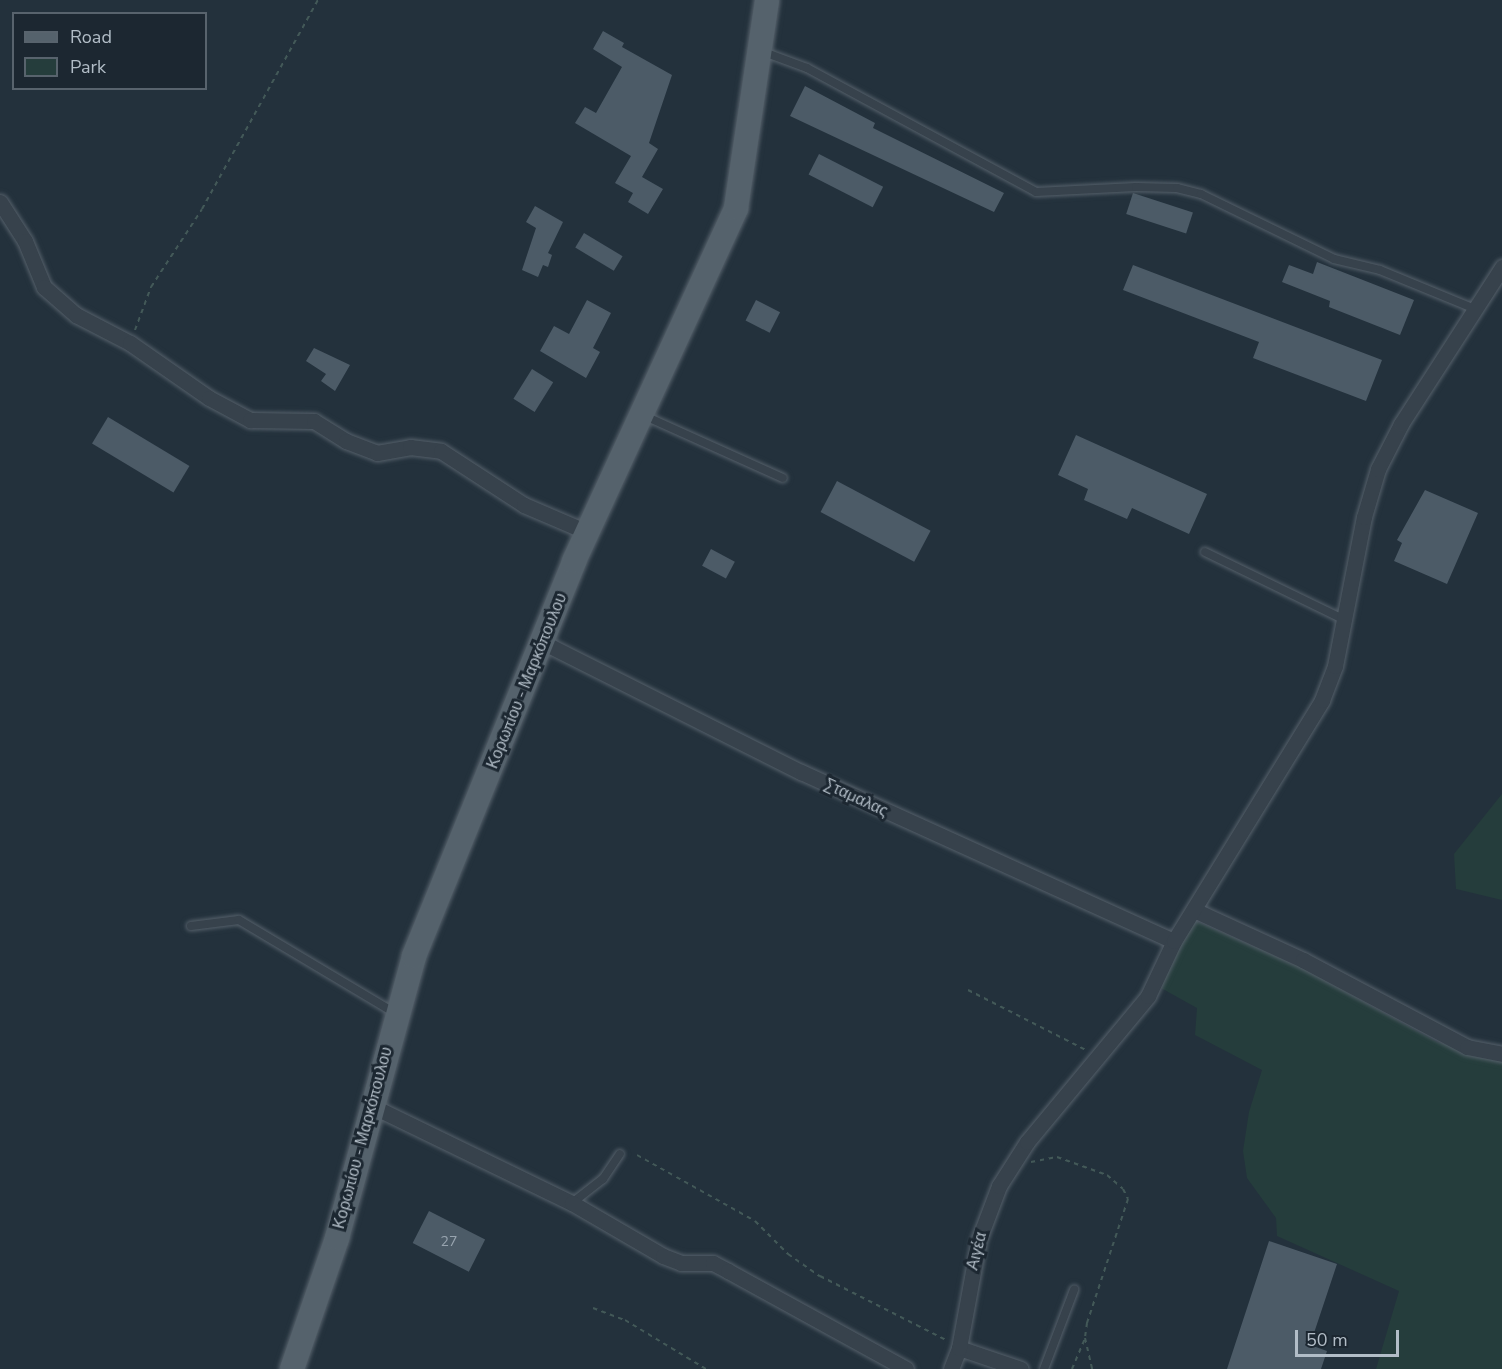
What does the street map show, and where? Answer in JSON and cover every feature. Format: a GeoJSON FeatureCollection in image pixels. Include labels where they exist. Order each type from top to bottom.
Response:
{"type":"FeatureCollection","features":[{"type":"Feature","properties":{"kind":"main road","name":"Κορωπίου - Μαρκόπουλου"},"geometry":{"type":"LineString","coordinates":[[292,1369],[337,1238],[396,1014],[414,956],[544,643],[587,532],[640,413],[712,265],[736,207],[766,0]]}},
{"type":"Feature","properties":{"kind":"street"},"geometry":{"type":"LineString","coordinates":[[0,202],[25,241],[44,286],[76,315],[130,343],[209,398],[250,420],[314,421],[345,441],[377,453],[410,447],[441,451],[524,505],[587,532]]}},
{"type":"Feature","properties":{"kind":"street","name":"Αιγέα"},"geometry":{"type":"LineString","coordinates":[[951,1369],[959,1348],[979,1239],[999,1186],[1027,1142],[1148,996],[1174,941],[1322,700],[1335,666],[1364,517],[1378,469],[1401,423],[1502,267]]}},
{"type":"Feature","properties":{"kind":"street","name":"Σταμαλας"},"geometry":{"type":"LineString","coordinates":[[544,643],[812,777],[1174,941]]}},
{"type":"Feature","properties":{"kind":"street"},"geometry":{"type":"LineString","coordinates":[[1194,910],[1303,960],[1467,1047],[1502,1054]]}},
{"type":"Feature","properties":{"kind":"street"},"geometry":{"type":"LineString","coordinates":[[372,1106],[572,1203],[663,1256],[681,1263],[713,1263],[729,1270],[906,1369]]}},
{"type":"Feature","properties":{"kind":"street"},"geometry":{"type":"LineString","coordinates":[[959,1348],[1021,1369]]}},
{"type":"Feature","properties":{"kind":"lane"},"geometry":{"type":"LineString","coordinates":[[760,50],[807,68],[1035,192],[1114,191],[1136,187],[1177,188],[1201,194],[1334,259],[1380,270],[1475,309]]}},
{"type":"Feature","properties":{"kind":"lane"},"geometry":{"type":"LineString","coordinates":[[640,413],[783,478]]}},
{"type":"Feature","properties":{"kind":"lane"},"geometry":{"type":"LineString","coordinates":[[1205,552],[1343,619]]}},
{"type":"Feature","properties":{"kind":"lane"},"geometry":{"type":"LineString","coordinates":[[191,926],[239,920],[396,1014]]}},
{"type":"Feature","properties":{"kind":"lane"},"geometry":{"type":"LineString","coordinates":[[572,1203],[603,1179],[620,1154]]}},
{"type":"Feature","properties":{"kind":"lane"},"geometry":{"type":"LineString","coordinates":[[1044,1369],[1074,1290]]}},
{"type":"Feature","properties":{"kind":"path"},"geometry":{"type":"LineString","coordinates":[[130,343],[151,287],[202,209],[318,0]]}},
{"type":"Feature","properties":{"kind":"path"},"geometry":{"type":"LineString","coordinates":[[968,990],[1084,1048],[1096,1061]]}},
{"type":"Feature","properties":{"kind":"path"},"geometry":{"type":"LineString","coordinates":[[637,1155],[755,1221],[788,1254],[820,1276],[959,1348]]}},
{"type":"Feature","properties":{"kind":"path"},"geometry":{"type":"LineString","coordinates":[[1014,1162],[1057,1156],[1107,1175],[1123,1189],[1128,1199],[1085,1338],[1072,1369]]}},
{"type":"Feature","properties":{"kind":"path"},"geometry":{"type":"LineString","coordinates":[[593,1308],[625,1320],[706,1369]]}},
{"type":"Feature","properties":{"kind":"path"},"geometry":{"type":"LineString","coordinates":[[1085,1338],[1092,1369]]}},
{"type":"Feature","properties":{"kind":"green space"},"geometry":{"type":"Polygon","coordinates":[[[1502,794],[1502,900],[1456,889],[1454,854],[1502,794]]]}},
{"type":"Feature","properties":{"kind":"green space"},"geometry":{"type":"Polygon","coordinates":[[[1194,920],[1300,967],[1437,1042],[1502,1061],[1502,1369],[1376,1369],[1399,1291],[1277,1236],[1276,1218],[1247,1178],[1243,1151],[1249,1112],[1262,1070],[1195,1035],[1197,1008],[1161,988],[1177,947],[1194,920]]]}},
{"type":"Feature","properties":{"kind":"building"},"geometry":{"type":"Polygon","coordinates":[[[603,31],[624,43],[622,47],[672,75],[649,143],[658,149],[642,177],[663,189],[648,214],[628,202],[633,193],[615,183],[631,156],[575,123],[585,107],[596,113],[622,67],[593,49],[603,31]]]}},
{"type":"Feature","properties":{"kind":"building"},"geometry":{"type":"Polygon","coordinates":[[[805,86],[875,123],[873,128],[1004,193],[994,212],[790,116],[805,86]]]}},
{"type":"Feature","properties":{"kind":"building"},"geometry":{"type":"Polygon","coordinates":[[[819,154],[883,187],[873,207],[809,174],[819,154]]]}},
{"type":"Feature","properties":{"kind":"building"},"geometry":{"type":"Polygon","coordinates":[[[1133,193],[1193,212],[1186,233],[1126,214],[1133,193]]]}},
{"type":"Feature","properties":{"kind":"building"},"geometry":{"type":"Polygon","coordinates":[[[535,206],[563,222],[548,253],[552,255],[548,267],[543,265],[538,277],[522,270],[536,228],[526,222],[535,206]]]}},
{"type":"Feature","properties":{"kind":"building"},"geometry":{"type":"Polygon","coordinates":[[[584,233],[623,256],[614,271],[575,248],[584,233]]]}},
{"type":"Feature","properties":{"kind":"building"},"geometry":{"type":"Polygon","coordinates":[[[1317,262],[1414,300],[1400,335],[1329,307],[1330,301],[1282,282],[1289,265],[1313,274],[1317,262]]]}},
{"type":"Feature","properties":{"kind":"building"},"geometry":{"type":"Polygon","coordinates":[[[1133,265],[1382,360],[1366,401],[1253,358],[1259,342],[1123,290],[1133,265]]]}},
{"type":"Feature","properties":{"kind":"building"},"geometry":{"type":"Polygon","coordinates":[[[587,300],[611,313],[593,348],[600,352],[586,378],[540,351],[554,326],[569,334],[587,300]]]}},
{"type":"Feature","properties":{"kind":"building"},"geometry":{"type":"Polygon","coordinates":[[[756,300],[780,312],[770,333],[746,320],[756,300]]]}},
{"type":"Feature","properties":{"kind":"building"},"geometry":{"type":"Polygon","coordinates":[[[314,348],[350,365],[335,391],[321,381],[326,374],[306,361],[314,348]]]}},
{"type":"Feature","properties":{"kind":"building"},"geometry":{"type":"Polygon","coordinates":[[[532,369],[553,382],[535,412],[513,399],[532,369]]]}},
{"type":"Feature","properties":{"kind":"building"},"geometry":{"type":"Polygon","coordinates":[[[108,417],[189,466],[173,493],[92,444],[108,417]]]}},
{"type":"Feature","properties":{"kind":"building"},"geometry":{"type":"Polygon","coordinates":[[[1076,435],[1207,494],[1189,534],[1132,508],[1127,519],[1084,500],[1088,489],[1058,475],[1076,435]]]}},
{"type":"Feature","properties":{"kind":"building"},"geometry":{"type":"Polygon","coordinates":[[[837,481],[931,531],[914,562],[821,512],[837,481]]]}},
{"type":"Feature","properties":{"kind":"building"},"geometry":{"type":"Polygon","coordinates":[[[1425,490],[1478,513],[1447,584],[1394,561],[1402,543],[1397,540],[1425,490]]]}},
{"type":"Feature","properties":{"kind":"building"},"geometry":{"type":"Polygon","coordinates":[[[711,549],[735,562],[726,578],[702,566],[711,549]]]}},
{"type":"Feature","properties":{"kind":"building"},"geometry":{"type":"Polygon","coordinates":[[[429,1211],[485,1240],[469,1272],[413,1243],[429,1211]]]}},
{"type":"Feature","properties":{"kind":"building"},"geometry":{"type":"Polygon","coordinates":[[[1269,1241],[1337,1264],[1310,1345],[1327,1351],[1321,1369],[1227,1369],[1269,1241]]]}}]}
